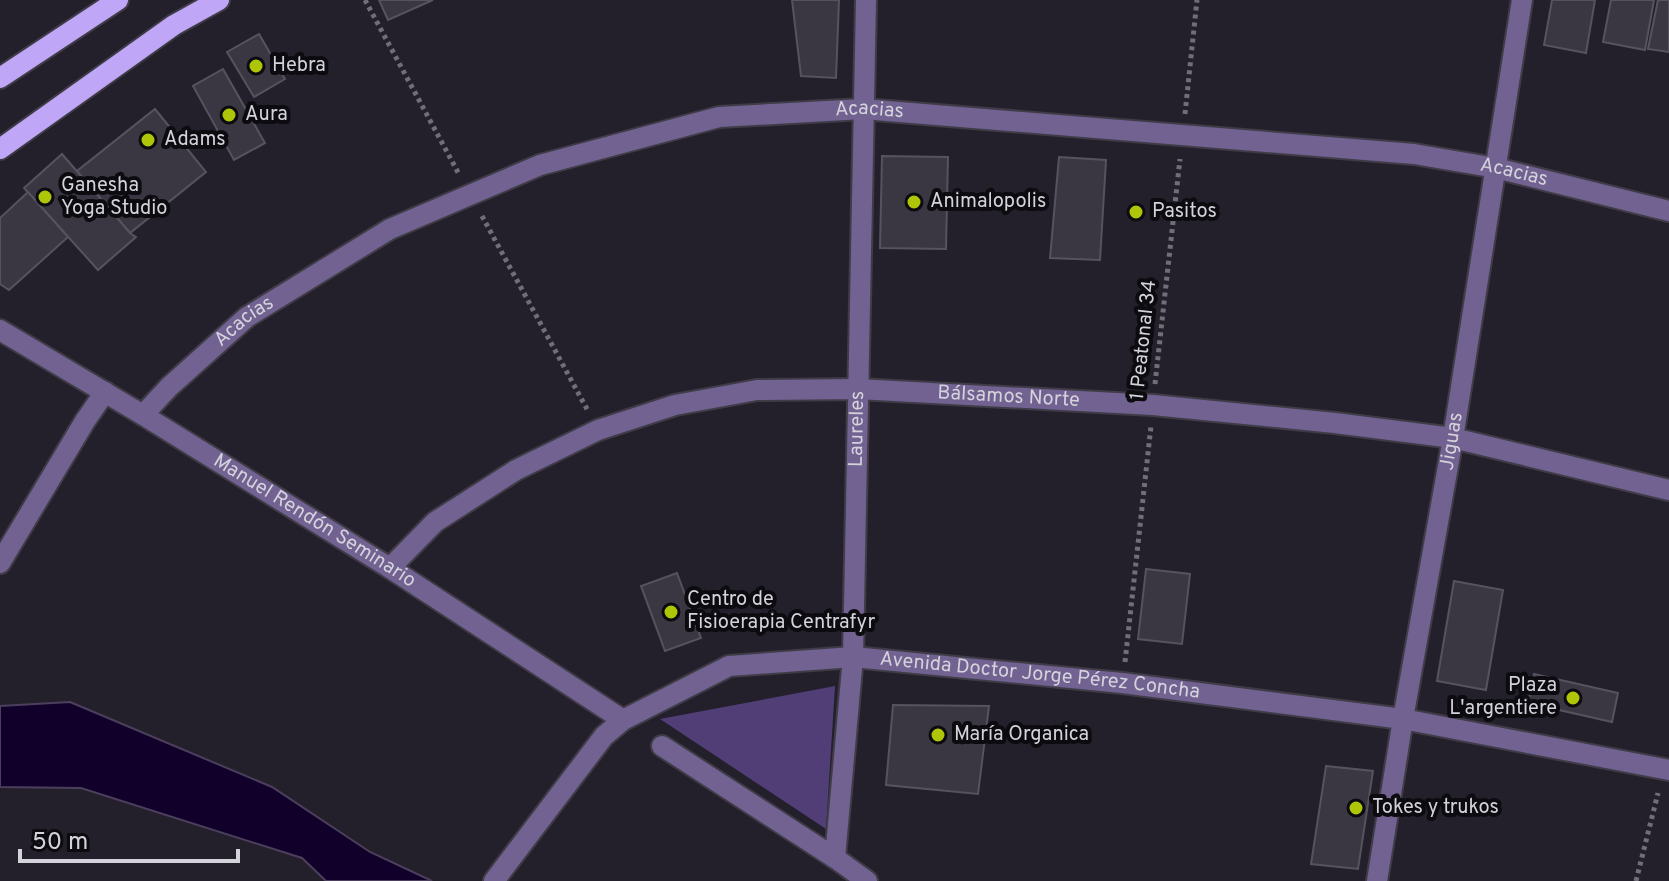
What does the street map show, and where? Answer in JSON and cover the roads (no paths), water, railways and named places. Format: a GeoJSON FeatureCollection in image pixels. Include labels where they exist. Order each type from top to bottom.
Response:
{"type":"FeatureCollection","features":[{"type":"Feature","properties":{"kind":"main road"},"geometry":{"type":"LineString","coordinates":[[0,78],[118,0]]}},
{"type":"Feature","properties":{"kind":"main road"},"geometry":{"type":"LineString","coordinates":[[0,149],[174,25],[219,0]]}},
{"type":"Feature","properties":{"kind":"street","name":"Laureles"},"geometry":{"type":"LineString","coordinates":[[835,858],[853,657],[866,0]]}},
{"type":"Feature","properties":{"kind":"street","name":"Jiguas"},"geometry":{"type":"LineString","coordinates":[[1377,881],[1453,438],[1522,0]]}},
{"type":"Feature","properties":{"kind":"street","name":"Acacias"},"geometry":{"type":"LineString","coordinates":[[143,415],[169,387],[247,317],[390,229],[540,165],[719,117],[863,109],[1414,154],[1496,168],[1669,211]]}},
{"type":"Feature","properties":{"kind":"street","name":"Manuel Rendón Seminario"},"geometry":{"type":"LineString","coordinates":[[0,330],[390,568],[623,720]]}},
{"type":"Feature","properties":{"kind":"street","name":"Bálsamos Norte"},"geometry":{"type":"LineString","coordinates":[[390,568],[435,522],[516,470],[598,430],[675,405],[757,390],[858,389],[1153,405],[1335,423],[1453,438],[1669,490]]}},
{"type":"Feature","properties":{"kind":"street"},"geometry":{"type":"LineString","coordinates":[[0,563],[105,392]]}},
{"type":"Feature","properties":{"kind":"street","name":"Avenida Doctor Jorge Pérez Concha"},"geometry":{"type":"LineString","coordinates":[[494,881],[604,736],[623,720],[729,666],[853,657],[1122,683],[1403,719],[1667,769]]}},
{"type":"Feature","properties":{"kind":"street"},"geometry":{"type":"LineString","coordinates":[[662,746],[867,881]]}},
{"type":"Feature","properties":{"kind":"place","name":"Hebra"},"geometry":{"type":"Point","coordinates":[256,66]}},
{"type":"Feature","properties":{"kind":"place","name":"Aura"},"geometry":{"type":"Point","coordinates":[229,115]}},
{"type":"Feature","properties":{"kind":"place","name":"Adams"},"geometry":{"type":"Point","coordinates":[148,140]}},
{"type":"Feature","properties":{"kind":"place","name":"Ganesha Yoga Studio"},"geometry":{"type":"Point","coordinates":[45,197]}},
{"type":"Feature","properties":{"kind":"place","name":"Animalopolis"},"geometry":{"type":"Point","coordinates":[914,202]}},
{"type":"Feature","properties":{"kind":"place","name":"Pasitos"},"geometry":{"type":"Point","coordinates":[1136,212]}},
{"type":"Feature","properties":{"kind":"place","name":"Centro de Fisioerapia Centrafyr"},"geometry":{"type":"Point","coordinates":[671,612]}},
{"type":"Feature","properties":{"kind":"place","name":"Plaza L'argentiere"},"geometry":{"type":"Point","coordinates":[1573,698]}},
{"type":"Feature","properties":{"kind":"place","name":"María Organica"},"geometry":{"type":"Point","coordinates":[938,735]}},
{"type":"Feature","properties":{"kind":"place","name":"Tokes y trukos"},"geometry":{"type":"Point","coordinates":[1356,808]}}]}
